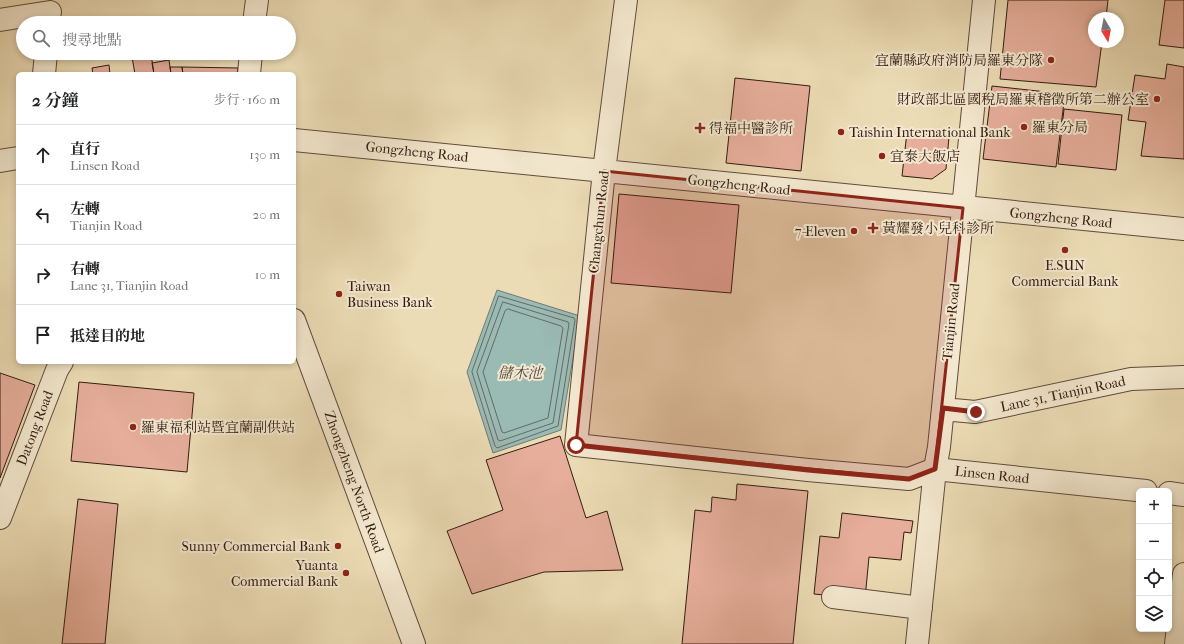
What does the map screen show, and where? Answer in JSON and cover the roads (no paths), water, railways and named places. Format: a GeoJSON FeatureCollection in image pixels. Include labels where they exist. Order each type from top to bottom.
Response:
{"type":"FeatureCollection","features":[{"type":"Feature","properties":{"kind":"street"},"geometry":{"type":"LineString","coordinates":[[255,16],[257,0]]}},
{"type":"Feature","properties":{"kind":"street","name":"Changchun Road"},"geometry":{"type":"LineString","coordinates":[[576,445],[604,171],[626,0]]}},
{"type":"Feature","properties":{"kind":"street","name":"Tianjin Road"},"geometry":{"type":"LineString","coordinates":[[917,644],[935,469],[943,408],[984,0]]}},
{"type":"Feature","properties":{"kind":"street"},"geometry":{"type":"LineString","coordinates":[[25,16],[50,12]]}},
{"type":"Feature","properties":{"kind":"street"},"geometry":{"type":"LineString","coordinates":[[0,20],[16,17]]}},
{"type":"Feature","properties":{"kind":"street"},"geometry":{"type":"LineString","coordinates":[[44,72],[45,60]]}},
{"type":"Feature","properties":{"kind":"street"},"geometry":{"type":"LineString","coordinates":[[249,72],[250,60]]}},
{"type":"Feature","properties":{"kind":"street","name":"Gongzheng Road"},"geometry":{"type":"LineString","coordinates":[[296,140],[1184,230]]}},
{"type":"Feature","properties":{"kind":"street"},"geometry":{"type":"LineString","coordinates":[[0,161],[16,158]]}},
{"type":"Feature","properties":{"kind":"street","name":"Zhongzheng North Road"},"geometry":{"type":"LineString","coordinates":[[296,325],[414,644]]}},
{"type":"Feature","properties":{"kind":"street","name":"Datong Road"},"geometry":{"type":"LineString","coordinates":[[0,518],[57,370],[61,364]]}},
{"type":"Feature","properties":{"kind":"street","name":"Lane 31, Tianjin Road"},"geometry":{"type":"LineString","coordinates":[[943,408],[976,412],[1131,379],[1184,378]]}},
{"type":"Feature","properties":{"kind":"street","name":"Linsen Road"},"geometry":{"type":"LineString","coordinates":[[576,445],[808,470],[909,479],[935,469],[1136,490]]}},
{"type":"Feature","properties":{"kind":"street"},"geometry":{"type":"LineString","coordinates":[[1172,493],[1184,495]]}},
{"type":"Feature","properties":{"kind":"street"},"geometry":{"type":"LineString","coordinates":[[1176,644],[1184,574]]}},
{"type":"Feature","properties":{"kind":"street"},"geometry":{"type":"LineString","coordinates":[[833,597],[921,608]]}},
{"type":"Feature","properties":{"kind":"water","name":"儲木池"},"geometry":{"type":"Polygon","coordinates":[[[497,290],[580,316],[561,430],[493,453],[467,372],[497,290]]]}},
{"type":"Feature","properties":{"kind":"place","name":"宜蘭縣政府消防局羅東分隊"},"geometry":{"type":"Point","coordinates":[1051,60]}},
{"type":"Feature","properties":{"kind":"place","name":"財政部北區國稅局羅東稽徵所第二辦公室"},"geometry":{"type":"Point","coordinates":[1157,99]}},
{"type":"Feature","properties":{"kind":"place","name":"羅東分局"},"geometry":{"type":"Point","coordinates":[1024,127]}},
{"type":"Feature","properties":{"kind":"place","name":"得福中醫診所"},"geometry":{"type":"Point","coordinates":[700,128]}},
{"type":"Feature","properties":{"kind":"place","name":"Taishin International Bank"},"geometry":{"type":"Point","coordinates":[841,132]}},
{"type":"Feature","properties":{"kind":"place","name":"宜泰大飯店"},"geometry":{"type":"Point","coordinates":[882,156]}},
{"type":"Feature","properties":{"kind":"place","name":"黃耀發小兒科診所"},"geometry":{"type":"Point","coordinates":[873,228]}},
{"type":"Feature","properties":{"kind":"place","name":"7-Eleven"},"geometry":{"type":"Point","coordinates":[854,231]}},
{"type":"Feature","properties":{"kind":"place","name":"E.SUN Commercial Bank"},"geometry":{"type":"Point","coordinates":[1065,250]}},
{"type":"Feature","properties":{"kind":"place","name":"Taiwan Business Bank"},"geometry":{"type":"Point","coordinates":[339,294]}},
{"type":"Feature","properties":{"kind":"place","name":"羅東福利站暨宜蘭副供站"},"geometry":{"type":"Point","coordinates":[133,427]}},
{"type":"Feature","properties":{"kind":"place","name":"Sunny Commercial Bank"},"geometry":{"type":"Point","coordinates":[338,546]}},
{"type":"Feature","properties":{"kind":"place","name":"Yuanta Commercial Bank"},"geometry":{"type":"Point","coordinates":[346,573]}}]}
